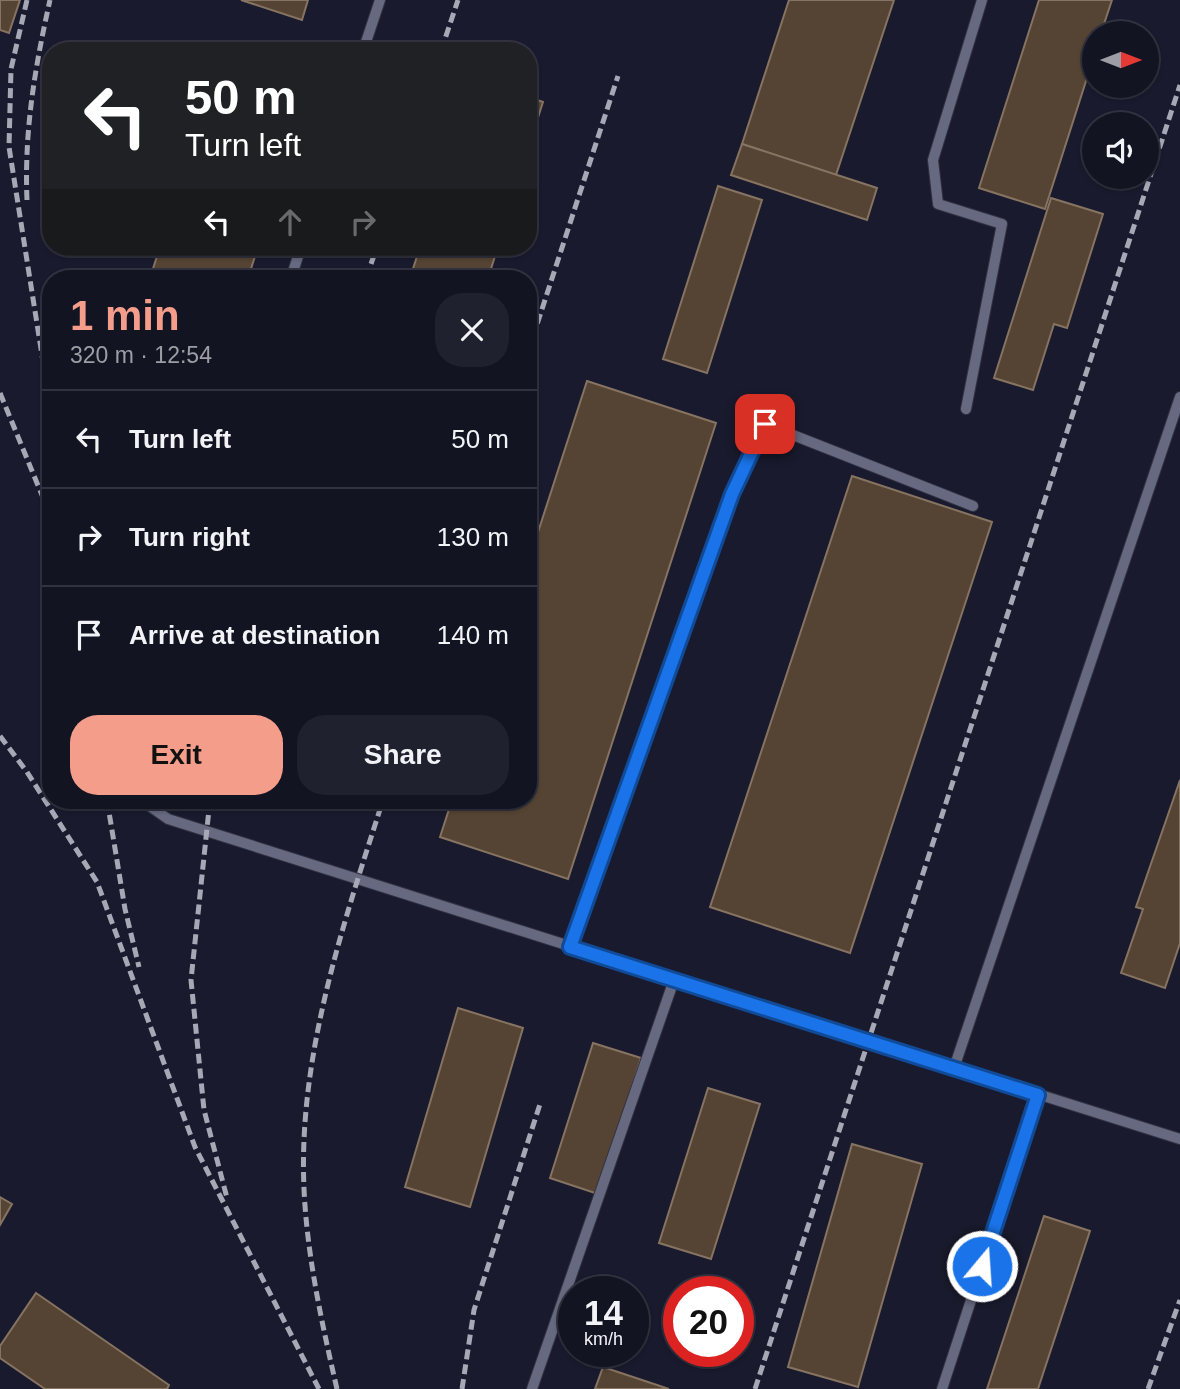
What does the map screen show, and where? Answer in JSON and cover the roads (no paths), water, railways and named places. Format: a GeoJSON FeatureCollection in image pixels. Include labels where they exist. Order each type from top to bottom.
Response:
{"type":"FeatureCollection","features":[{"type":"Feature","properties":{"kind":"lane"},"geometry":{"type":"LineString","coordinates":[[366,42],[380,0]]}},
{"type":"Feature","properties":{"kind":"lane"},"geometry":{"type":"LineString","coordinates":[[966,409],[1002,224],[938,204],[933,160],[982,0]]}},
{"type":"Feature","properties":{"kind":"lane"},"geometry":{"type":"LineString","coordinates":[[954,1068],[1180,397]]}},
{"type":"Feature","properties":{"kind":"lane"},"geometry":{"type":"LineString","coordinates":[[570,947],[732,494],[765,424],[973,506]]}},
{"type":"Feature","properties":{"kind":"lane"},"geometry":{"type":"LineString","coordinates":[[154,809],[168,819],[1180,1139]]}},
{"type":"Feature","properties":{"kind":"lane"},"geometry":{"type":"LineString","coordinates":[[532,1389],[674,980]]}},
{"type":"Feature","properties":{"kind":"lane"},"geometry":{"type":"LineString","coordinates":[[942,1389],[1038,1095]]}},
{"type":"Feature","properties":{"kind":"railway"},"geometry":{"type":"LineString","coordinates":[[27,0],[11,69],[9,147],[42,355]]}},
{"type":"Feature","properties":{"kind":"railway"},"geometry":{"type":"LineString","coordinates":[[27,200],[27,149],[32,99],[50,0]]}},
{"type":"Feature","properties":{"kind":"railway"},"geometry":{"type":"LineString","coordinates":[[444,42],[458,0]]}},
{"type":"Feature","properties":{"kind":"railway"},"geometry":{"type":"LineString","coordinates":[[537,324],[618,76]]}},
{"type":"Feature","properties":{"kind":"railway"},"geometry":{"type":"LineString","coordinates":[[755,1389],[1180,85]]}},
{"type":"Feature","properties":{"kind":"railway"},"geometry":{"type":"LineString","coordinates":[[369,270],[374,256]]}},
{"type":"Feature","properties":{"kind":"railway"},"geometry":{"type":"LineString","coordinates":[[0,393],[42,495]]}},
{"type":"Feature","properties":{"kind":"railway"},"geometry":{"type":"LineString","coordinates":[[0,736],[42,796]]}},
{"type":"Feature","properties":{"kind":"railway"},"geometry":{"type":"LineString","coordinates":[[51,809],[97,882],[195,1147],[319,1389]]}},
{"type":"Feature","properties":{"kind":"railway"},"geometry":{"type":"LineString","coordinates":[[108,809],[125,909],[139,967]]}},
{"type":"Feature","properties":{"kind":"railway"},"geometry":{"type":"LineString","coordinates":[[209,809],[191,980],[204,1110],[227,1198]]}},
{"type":"Feature","properties":{"kind":"railway"},"geometry":{"type":"LineString","coordinates":[[337,1389],[308,1239],[304,1139],[308,1090],[326,992],[380,809]]}},
{"type":"Feature","properties":{"kind":"railway"},"geometry":{"type":"LineString","coordinates":[[462,1389],[474,1310],[540,1104]]}},
{"type":"Feature","properties":{"kind":"railway"},"geometry":{"type":"LineString","coordinates":[[1148,1389],[1180,1300]]}}]}
